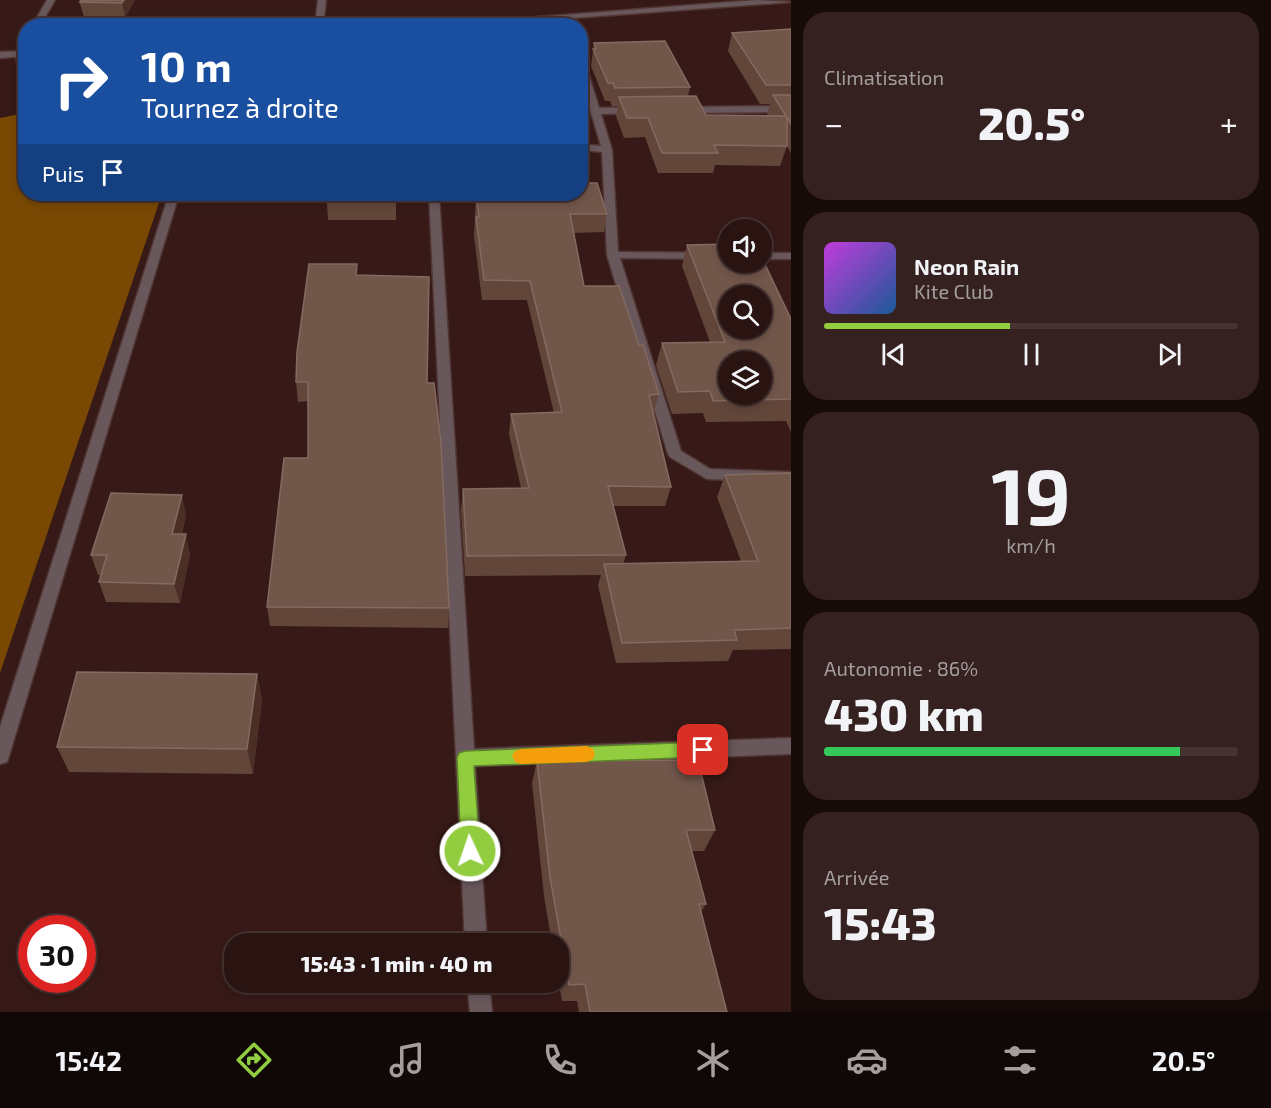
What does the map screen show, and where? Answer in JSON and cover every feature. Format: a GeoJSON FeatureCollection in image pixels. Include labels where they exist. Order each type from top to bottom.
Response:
{"type":"FeatureCollection","features":[{"type":"Feature","properties":{"kind":"street"},"geometry":{"type":"LineString","coordinates":[[41,18],[51,0]]}},
{"type":"Feature","properties":{"kind":"street"},"geometry":{"type":"LineString","coordinates":[[320,18],[322,0]]}},
{"type":"Feature","properties":{"kind":"street"},"geometry":{"type":"LineString","coordinates":[[536,18],[789,0]]}},
{"type":"Feature","properties":{"kind":"street"},"geometry":{"type":"LineString","coordinates":[[0,55],[18,54]]}},
{"type":"Feature","properties":{"kind":"street"},"geometry":{"type":"LineString","coordinates":[[588,85],[607,150],[613,255],[675,454],[707,474],[791,477]]}},
{"type":"Feature","properties":{"kind":"street"},"geometry":{"type":"LineString","coordinates":[[676,110],[791,109]]}},
{"type":"Feature","properties":{"kind":"street"},"geometry":{"type":"LineString","coordinates":[[596,111],[653,110]]}},
{"type":"Feature","properties":{"kind":"street"},"geometry":{"type":"LineString","coordinates":[[588,148],[607,150]]}},
{"type":"Feature","properties":{"kind":"street"},"geometry":{"type":"LineString","coordinates":[[0,756],[172,201]]}},
{"type":"Feature","properties":{"kind":"street"},"geometry":{"type":"LineString","coordinates":[[434,201],[475,933]]}},
{"type":"Feature","properties":{"kind":"street"},"geometry":{"type":"LineString","coordinates":[[613,255],[718,256]]}},
{"type":"Feature","properties":{"kind":"street"},"geometry":{"type":"LineString","coordinates":[[772,256],[791,256]]}},
{"type":"Feature","properties":{"kind":"street"},"geometry":{"type":"LineString","coordinates":[[465,758],[791,746]]}},
{"type":"Feature","properties":{"kind":"street"},"geometry":{"type":"LineString","coordinates":[[479,993],[481,1012]]}},
{"type":"Feature","properties":{"kind":"shaded area"},"geometry":{"type":"Polygon","coordinates":[[[18,114],[18,201],[160,201],[0,673],[0,118],[18,114]]]}},
{"type":"Feature","properties":{"kind":"building"},"geometry":{"type":"Polygon","coordinates":[[[82,0],[124,0],[122,3],[80,2],[82,0]]]}},
{"type":"Feature","properties":{"kind":"building"},"geometry":{"type":"Polygon","coordinates":[[[791,29],[791,85],[766,85],[732,33],[791,29]]]}},
{"type":"Feature","properties":{"kind":"building"},"geometry":{"type":"Polygon","coordinates":[[[665,41],[690,87],[615,88],[613,83],[608,83],[593,49],[596,49],[594,43],[665,41]]]}},
{"type":"Feature","properties":{"kind":"building"},"geometry":{"type":"Polygon","coordinates":[[[773,95],[791,95],[791,124],[787,117],[787,146],[714,145],[718,153],[662,153],[648,118],[627,118],[619,97],[696,96],[706,115],[786,116],[773,95]]]}},
{"type":"Feature","properties":{"kind":"building"},"geometry":{"type":"Polygon","coordinates":[[[588,183],[597,183],[607,214],[570,214],[584,286],[619,286],[639,345],[643,345],[659,394],[649,395],[671,487],[608,486],[626,555],[467,556],[463,489],[529,488],[511,414],[562,412],[530,281],[484,280],[476,217],[479,217],[477,201],[588,201],[588,183]]]}},
{"type":"Feature","properties":{"kind":"building"},"geometry":{"type":"Polygon","coordinates":[[[327,201],[396,201],[396,202],[327,201]]]}},
{"type":"Feature","properties":{"kind":"building"},"geometry":{"type":"Polygon","coordinates":[[[718,244],[718,273],[769,273],[791,319],[791,399],[772,399],[772,351],[718,351],[718,401],[713,401],[710,391],[678,392],[662,343],[772,339],[772,285],[718,285],[718,324],[687,245],[718,244]]]}},
{"type":"Feature","properties":{"kind":"building"},"geometry":{"type":"Polygon","coordinates":[[[309,264],[357,264],[356,275],[429,277],[427,383],[434,383],[441,442],[449,608],[267,607],[284,458],[308,458],[308,382],[296,382],[297,352],[309,264]]]}},
{"type":"Feature","properties":{"kind":"building"},"geometry":{"type":"Polygon","coordinates":[[[791,473],[791,628],[734,630],[737,640],[622,643],[604,564],[758,561],[725,475],[791,473]]]}},
{"type":"Feature","properties":{"kind":"building"},"geometry":{"type":"Polygon","coordinates":[[[111,493],[182,495],[172,534],[186,534],[174,584],[99,582],[107,555],[91,555],[111,493]]]}},
{"type":"Feature","properties":{"kind":"building"},"geometry":{"type":"Polygon","coordinates":[[[77,672],[257,674],[247,749],[57,747],[77,672]]]}},
{"type":"Feature","properties":{"kind":"building"},"geometry":{"type":"Polygon","coordinates":[[[698,760],[715,830],[686,830],[706,904],[699,904],[727,1012],[590,1012],[585,984],[569,985],[569,933],[560,933],[550,877],[537,761],[698,760]]]}},
{"type":"Feature","properties":{"kind":"slow traffic"},"geometry":{"type":"LineString","coordinates":[[521,756],[587,754]]}},
{"type":"Feature","properties":{"kind":"route"},"geometry":{"type":"LineString","coordinates":[[470,851],[465,758],[703,750]]}}]}
